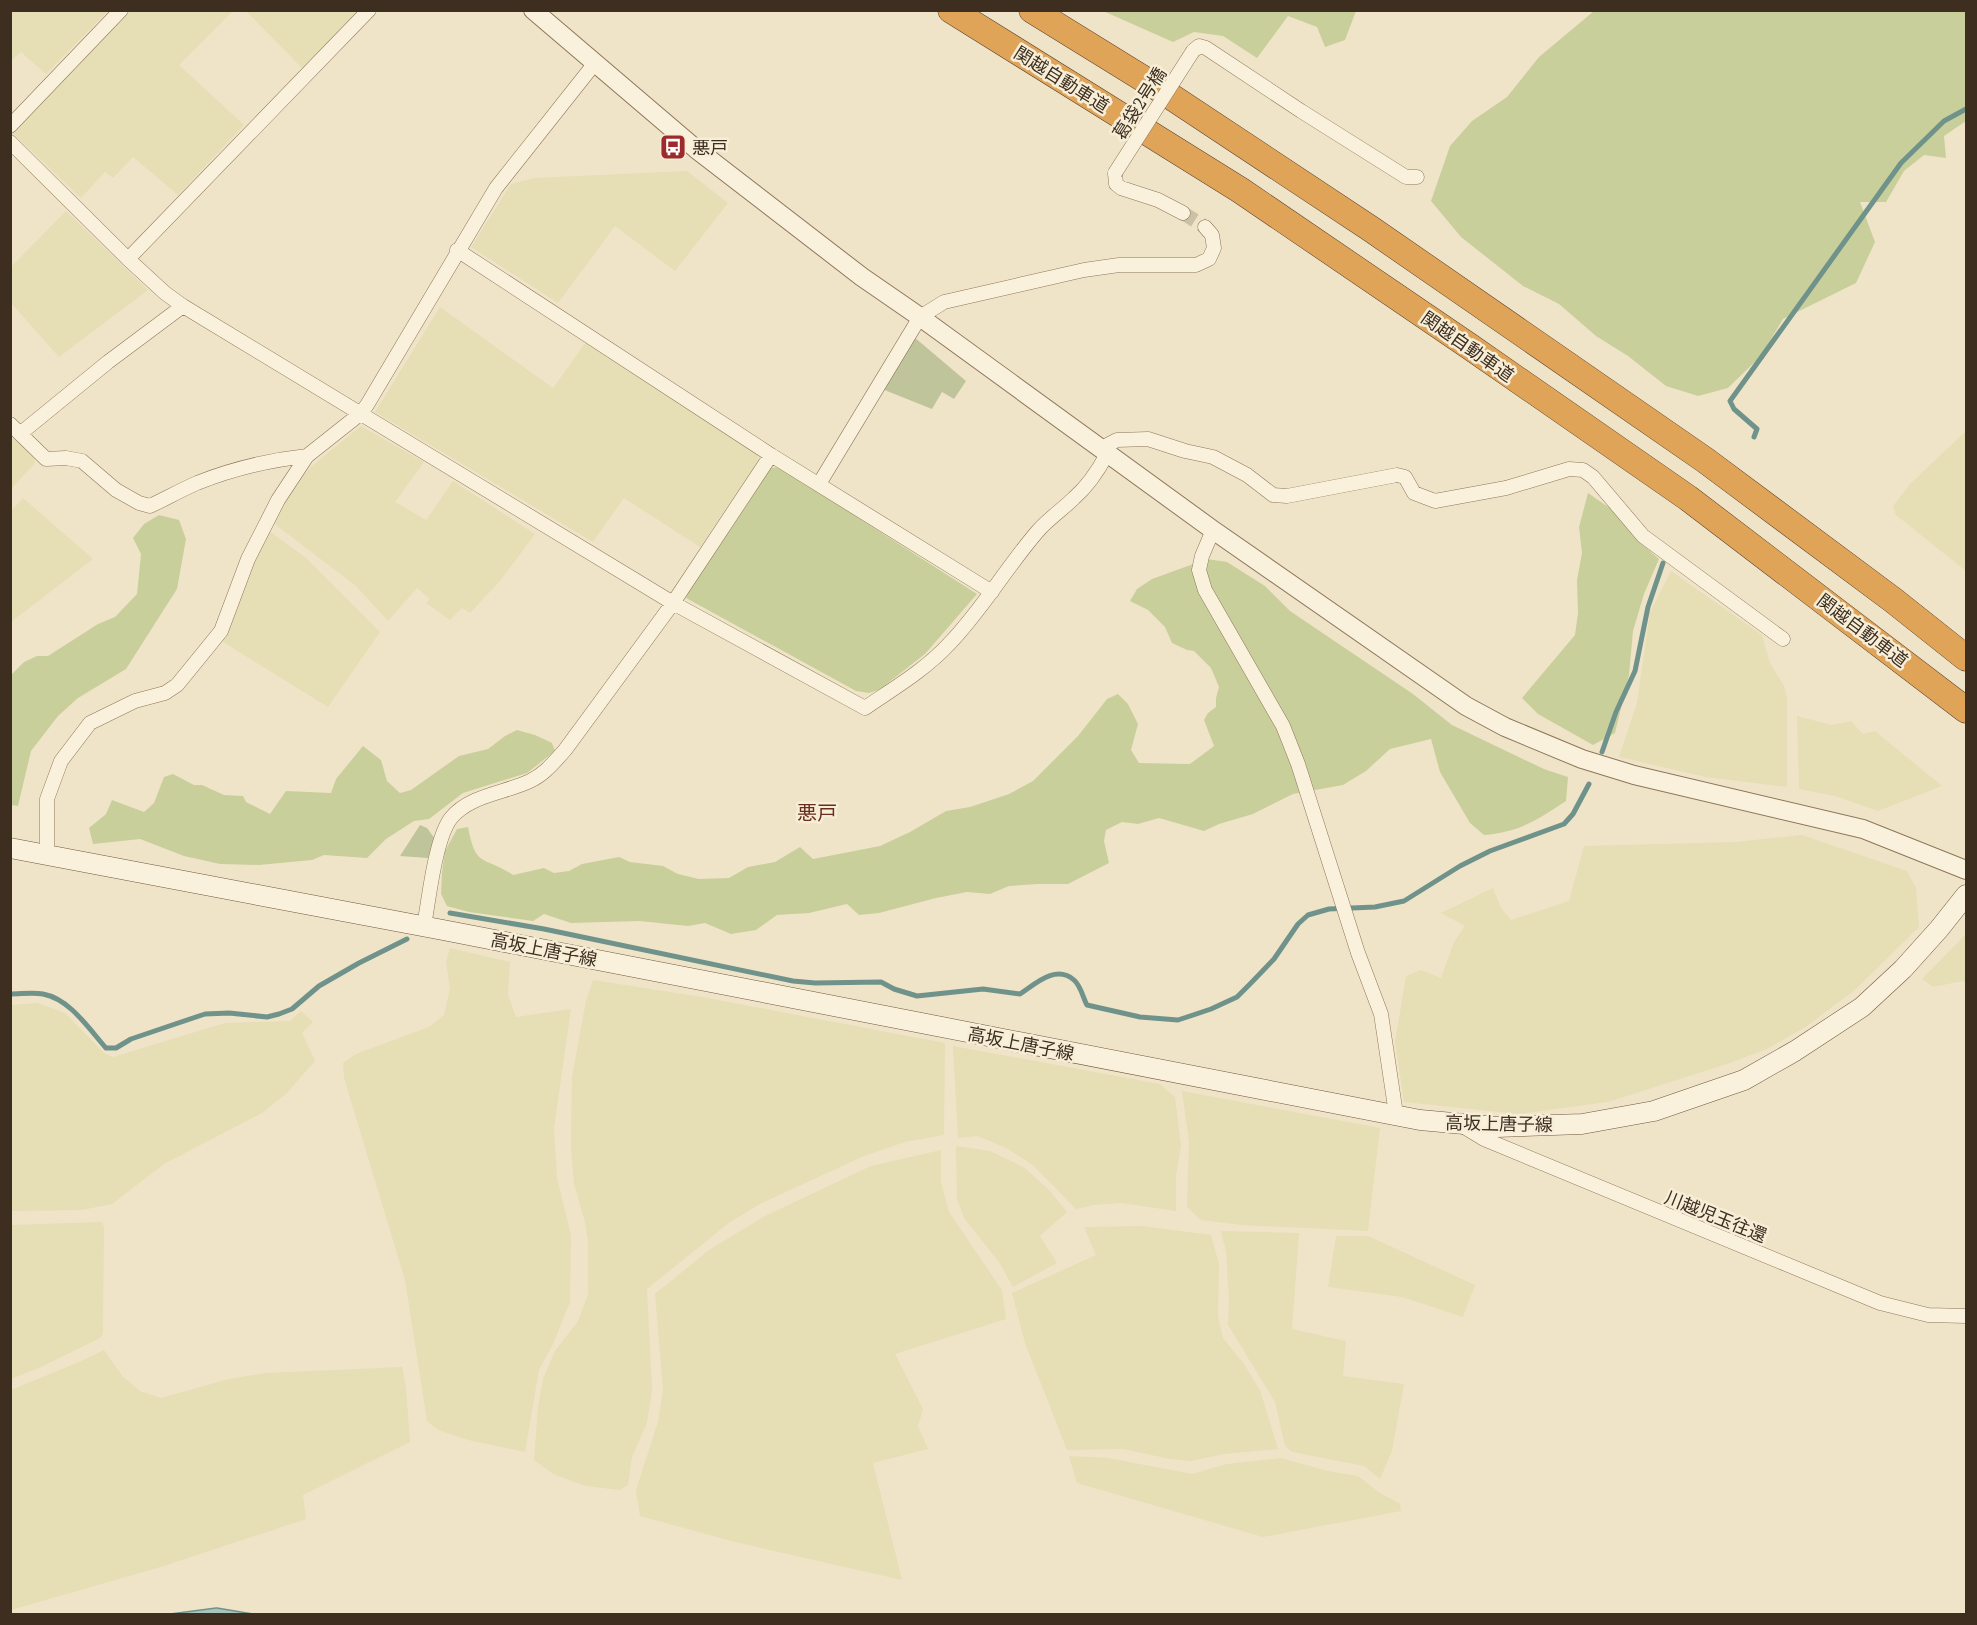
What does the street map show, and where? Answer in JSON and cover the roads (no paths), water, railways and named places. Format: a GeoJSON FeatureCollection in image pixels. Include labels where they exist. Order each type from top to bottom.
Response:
{"type":"FeatureCollection","features":[{"type":"Feature","properties":{"kind":"highway","name":"関越自動車道"},"geometry":{"type":"LineString","coordinates":[[951,10],[1240,190],[1478,353],[1688,498],[1966,710]]}},
{"type":"Feature","properties":{"kind":"highway"},"geometry":{"type":"LineString","coordinates":[[1032,10],[1155,86],[1371,229],[1685,446],[1884,592],[1966,658]]}},
{"type":"Feature","properties":{"kind":"main road","name":"高坂上唐子線"},"geometry":{"type":"LineString","coordinates":[[10,848],[424,926],[1420,1120],[1497,1127],[1582,1124],[1654,1111],[1744,1080],[1795,1052],[1862,1007],[1903,969],[1940,929],[1966,895]]}},
{"type":"Feature","properties":{"kind":"street"},"geometry":{"type":"LineString","coordinates":[[10,126],[121,10]]}},
{"type":"Feature","properties":{"kind":"street"},"geometry":{"type":"LineString","coordinates":[[128,259],[369,10]]}},
{"type":"Feature","properties":{"kind":"street"},"geometry":{"type":"LineString","coordinates":[[533,10],[696,149],[862,278],[920,317],[1213,530],[1466,706],[1534,740],[1582,759],[1634,775],[1863,829],[1966,870]]}},
{"type":"Feature","properties":{"kind":"street","name":"葛袋2号橋"},"geometry":{"type":"LineString","coordinates":[[1183,213],[1158,200],[1121,188],[1116,184],[1115,173],[1193,51],[1199,46],[1206,48],[1406,177],[1417,177]]}},
{"type":"Feature","properties":{"kind":"street"},"geometry":{"type":"LineString","coordinates":[[47,855],[47,799],[61,761],[90,723],[135,701],[165,693],[177,685],[221,631],[248,559],[278,501],[307,456],[360,414],[367,405],[457,250],[496,188],[595,63]]}},
{"type":"Feature","properties":{"kind":"street"},"geometry":{"type":"LineString","coordinates":[[10,142],[128,259],[165,293],[183,306],[673,603],[865,708],[932,660],[950,644],[1035,534],[1076,496],[1100,468],[1104,452],[1117,440],[1148,439],[1213,457],[1247,475],[1273,495],[1287,496],[1397,475],[1405,477],[1414,493],[1435,501],[1506,488],[1569,469],[1583,470],[1593,477],[1642,536],[1782,639]]}},
{"type":"Feature","properties":{"kind":"street"},"geometry":{"type":"LineString","coordinates":[[819,484],[920,317],[944,302],[1084,270],[1119,266],[1196,265],[1209,259],[1214,248],[1212,235],[1205,227]]}},
{"type":"Feature","properties":{"kind":"street"},"geometry":{"type":"LineString","coordinates":[[457,250],[771,455],[992,592]]}},
{"type":"Feature","properties":{"kind":"street"},"geometry":{"type":"LineString","coordinates":[[183,306],[16,428],[46,459],[66,458],[82,461],[116,490],[138,503],[150,506],[197,483],[234,471],[276,460],[307,456]]}},
{"type":"Feature","properties":{"kind":"street"},"geometry":{"type":"LineString","coordinates":[[424,926],[441,837],[451,819],[466,805],[530,781],[547,771],[565,750],[673,603],[771,455]]}},
{"type":"Feature","properties":{"kind":"street"},"geometry":{"type":"LineString","coordinates":[[1213,530],[1199,570],[1205,590],[1282,726],[1298,764],[1358,953],[1381,1014],[1396,1114]]}},
{"type":"Feature","properties":{"kind":"street","name":"川越児玉往還"},"geometry":{"type":"LineString","coordinates":[[1460,1124],[1484,1139],[1880,1303],[1928,1316],[1966,1316]]}},
{"type":"Feature","properties":{"kind":"water"},"geometry":{"type":"Polygon","coordinates":[[[216,1608],[253,1614],[170,1614],[216,1608]]]}},
{"type":"Feature","properties":{"kind":"waterway"},"geometry":{"type":"LineString","coordinates":[[1754,437],[1757,429],[1734,409],[1730,401],[1901,163],[1944,121],[1966,109]]}},
{"type":"Feature","properties":{"kind":"waterway"},"geometry":{"type":"LineString","coordinates":[[1602,752],[1616,712],[1635,671],[1648,607],[1663,563]]}},
{"type":"Feature","properties":{"kind":"waterway"},"geometry":{"type":"LineString","coordinates":[[450,913],[544,929],[793,981],[881,982],[894,989],[917,996],[983,989],[1020,994],[1046,977],[1060,974],[1074,980],[1087,1005],[1140,1017],[1178,1020],[1237,997],[1274,959],[1298,924],[1308,915],[1329,909],[1375,907],[1404,901],[1460,866],[1490,851],[1564,824],[1573,814],[1589,784]]}},
{"type":"Feature","properties":{"kind":"waterway"},"geometry":{"type":"LineString","coordinates":[[10,994],[39,993],[53,997],[70,1008],[106,1048],[116,1048],[131,1039],[205,1014],[229,1013],[267,1017],[279,1014],[292,1009],[319,986],[407,939]]}},
{"type":"Feature","properties":{"kind":"tunnel"},"geometry":{"type":"LineString","coordinates":[[1183,213],[1205,227]]}},
{"type":"Feature","properties":{"kind":"place","name":"悪戸"},"geometry":{"type":"Point","coordinates":[673,147]}},
{"type":"Feature","properties":{"kind":"district","name":"悪戸"},"geometry":{"type":"Point","coordinates":[817,812]}}]}
